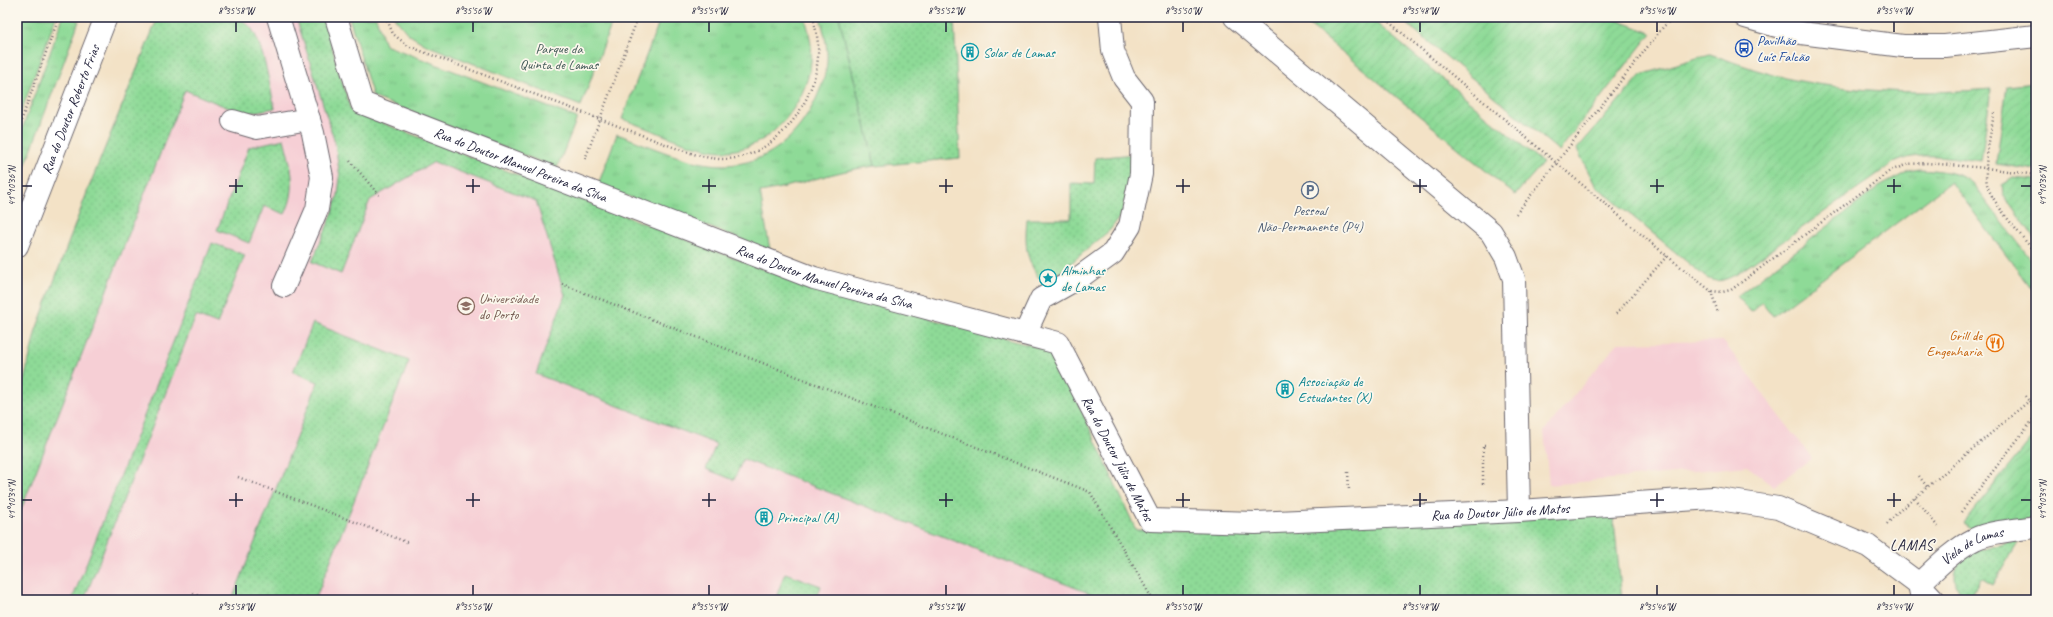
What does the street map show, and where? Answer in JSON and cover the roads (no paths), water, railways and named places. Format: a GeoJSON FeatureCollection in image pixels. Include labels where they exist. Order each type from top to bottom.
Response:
{"type":"FeatureCollection","features":[{"type":"Feature","properties":{"kind":"street","name":"Rua do Doutor Roberto Frias"},"geometry":{"type":"LineString","coordinates":[[17,246],[106,17]]}},
{"type":"Feature","properties":{"kind":"street"},"geometry":{"type":"LineString","coordinates":[[278,17],[309,119],[320,162],[321,193],[317,209],[284,286]]}},
{"type":"Feature","properties":{"kind":"street","name":"Rua do Doutor Manuel Pereira da Silva"},"geometry":{"type":"LineString","coordinates":[[336,17],[362,103],[814,278],[1026,334]]}},
{"type":"Feature","properties":{"kind":"street"},"geometry":{"type":"LineString","coordinates":[[1026,334],[1041,299],[1080,277],[1113,253],[1130,226],[1141,174],[1143,134],[1142,100],[1124,78],[1113,51],[1110,17]]}},
{"type":"Feature","properties":{"kind":"street"},"geometry":{"type":"LineString","coordinates":[[1235,17],[1491,232],[1506,257],[1514,279],[1519,511]]}},
{"type":"Feature","properties":{"kind":"street"},"geometry":{"type":"LineString","coordinates":[[1745,17],[1801,33],[1903,46],[1945,46],[2036,36]]}},
{"type":"Feature","properties":{"kind":"street"},"geometry":{"type":"LineString","coordinates":[[233,121],[257,128],[309,119]]}},
{"type":"Feature","properties":{"kind":"street","name":"Rua do Doutor Júlio de Matos"},"geometry":{"type":"LineString","coordinates":[[1026,334],[1058,343],[1150,520],[1256,523],[1519,511],[1712,498],[1778,508],[1868,546],[1920,592],[1934,600]]}},
{"type":"Feature","properties":{"kind":"street","name":"Viela de Lamas"},"geometry":{"type":"LineString","coordinates":[[1920,592],[1945,559],[1975,538],[2016,529],[2036,527]]}},
{"type":"Feature","properties":{"kind":"place","name":"Pavilhão Luís Falcão"},"geometry":{"type":"Point","coordinates":[1744,48]}},
{"type":"Feature","properties":{"kind":"place","name":"Solar de Lamas"},"geometry":{"type":"Point","coordinates":[970,52]}},
{"type":"Feature","properties":{"kind":"place","name":"Pessoal Não-Permanente (P4)"},"geometry":{"type":"Point","coordinates":[1310,190]}},
{"type":"Feature","properties":{"kind":"place","name":"Alminhas de Lamas"},"geometry":{"type":"Point","coordinates":[1048,278]}},
{"type":"Feature","properties":{"kind":"place","name":"Universidade do Porto"},"geometry":{"type":"Point","coordinates":[466,306]}},
{"type":"Feature","properties":{"kind":"place","name":"Grill de Engenharia"},"geometry":{"type":"Point","coordinates":[1995,343]}},
{"type":"Feature","properties":{"kind":"place","name":"Associação de Estudantes (X)"},"geometry":{"type":"Point","coordinates":[1285,389]}},
{"type":"Feature","properties":{"kind":"place","name":"Principal (A)"},"geometry":{"type":"Point","coordinates":[764,517]}},
{"type":"Feature","properties":{"kind":"district","name":"LAMAS"},"geometry":{"type":"Point","coordinates":[1912,545]}},
{"type":"Feature","properties":{"kind":"park label","name":"Parque da Quinta de Lamas"},"geometry":{"type":"Point","coordinates":[559,56]}}]}
